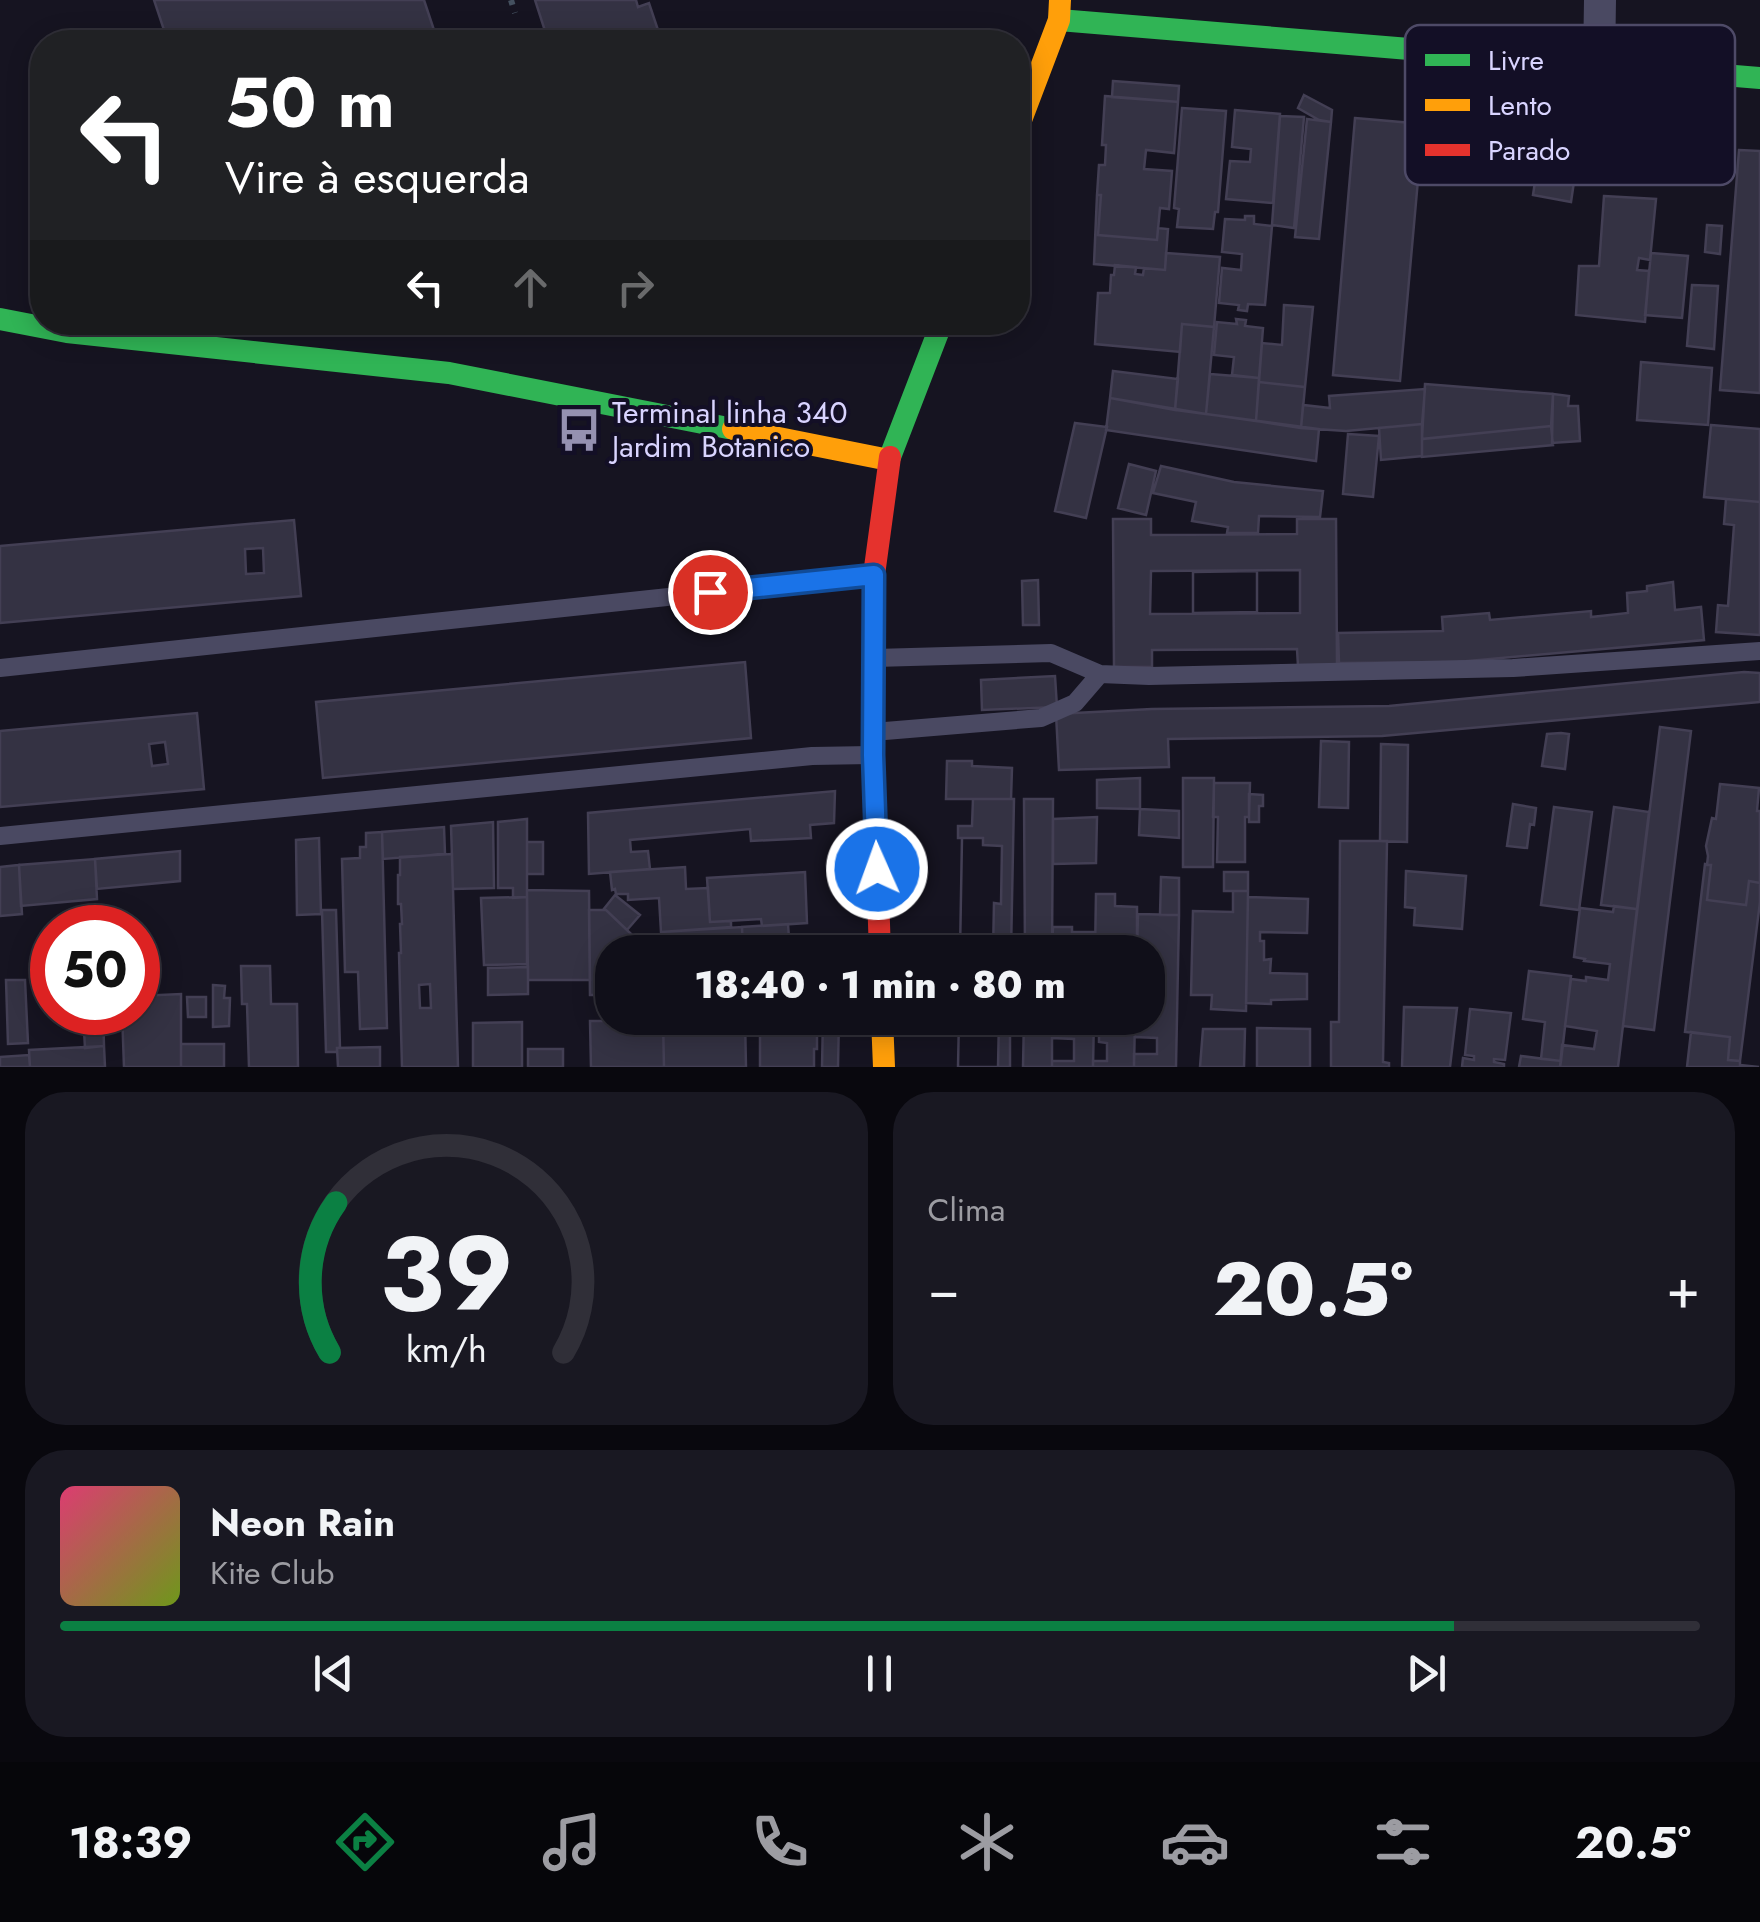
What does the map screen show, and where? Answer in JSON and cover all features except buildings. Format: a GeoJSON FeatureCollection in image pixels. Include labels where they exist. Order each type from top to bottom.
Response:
{"type":"FeatureCollection","features":[{"type":"Feature","properties":{"kind":"street"},"geometry":{"type":"LineString","coordinates":[[1600,0],[1600,25]]}},
{"type":"Feature","properties":{"kind":"street"},"geometry":{"type":"LineString","coordinates":[[1030,94],[1060,10],[1405,45]]}},
{"type":"Feature","properties":{"kind":"street"},"geometry":{"type":"LineString","coordinates":[[1735,76],[1760,78]]}},
{"type":"Feature","properties":{"kind":"street"},"geometry":{"type":"LineString","coordinates":[[0,319],[30,325]]}},
{"type":"Feature","properties":{"kind":"street"},"geometry":{"type":"LineString","coordinates":[[96,335],[449,373],[889,460]]}},
{"type":"Feature","properties":{"kind":"street"},"geometry":{"type":"LineString","coordinates":[[879,935],[873,744],[874,575],[889,460],[937,335]]}},
{"type":"Feature","properties":{"kind":"street"},"geometry":{"type":"LineString","coordinates":[[883,1035],[884,1067]]}},
{"type":"Feature","properties":{"kind":"lane"},"geometry":{"type":"LineString","coordinates":[[0,668],[874,575]]}},
{"type":"Feature","properties":{"kind":"lane"},"geometry":{"type":"LineString","coordinates":[[874,658],[1051,653],[1100,674],[1148,676],[1513,668],[1760,652]]}},
{"type":"Feature","properties":{"kind":"lane"},"geometry":{"type":"LineString","coordinates":[[0,836],[812,756],[1041,718],[1075,703],[1100,674]]}},
{"type":"Feature","properties":{"kind":"path"},"geometry":{"type":"LineString","coordinates":[[511,0],[515,12]]}},
{"type":"Feature","properties":{"kind":"traffic: fast"},"geometry":{"type":"LineString","coordinates":[[1059,20],[1405,49]]}},
{"type":"Feature","properties":{"kind":"traffic: fast"},"geometry":{"type":"LineString","coordinates":[[1735,76],[1760,78]]}},
{"type":"Feature","properties":{"kind":"traffic: fast"},"geometry":{"type":"LineString","coordinates":[[0,319],[30,325]]}},
{"type":"Feature","properties":{"kind":"traffic: fast"},"geometry":{"type":"LineString","coordinates":[[95,335],[449,373],[733,429]]}},
{"type":"Feature","properties":{"kind":"traffic: fast"},"geometry":{"type":"LineString","coordinates":[[890,457],[937,335]]}},
{"type":"Feature","properties":{"kind":"traffic: slow"},"geometry":{"type":"LineString","coordinates":[[1030,96],[1059,20],[1060,0]]}},
{"type":"Feature","properties":{"kind":"traffic: slow"},"geometry":{"type":"LineString","coordinates":[[733,429],[889,460]]}},
{"type":"Feature","properties":{"kind":"traffic: slow"},"geometry":{"type":"LineString","coordinates":[[883,1035],[884,1067]]}},
{"type":"Feature","properties":{"kind":"traffic: jam"},"geometry":{"type":"LineString","coordinates":[[879,935],[873,755],[874,575],[890,457]]}},
{"type":"Feature","properties":{"kind":"place","name":"Terminal linha 340 Jardim Botanico"},"geometry":{"type":"Point","coordinates":[579,430]}},
{"type":"Feature","properties":{"kind":"route"},"geometry":{"type":"LineString","coordinates":[[710,592],[874,575],[877,869]]}}]}
